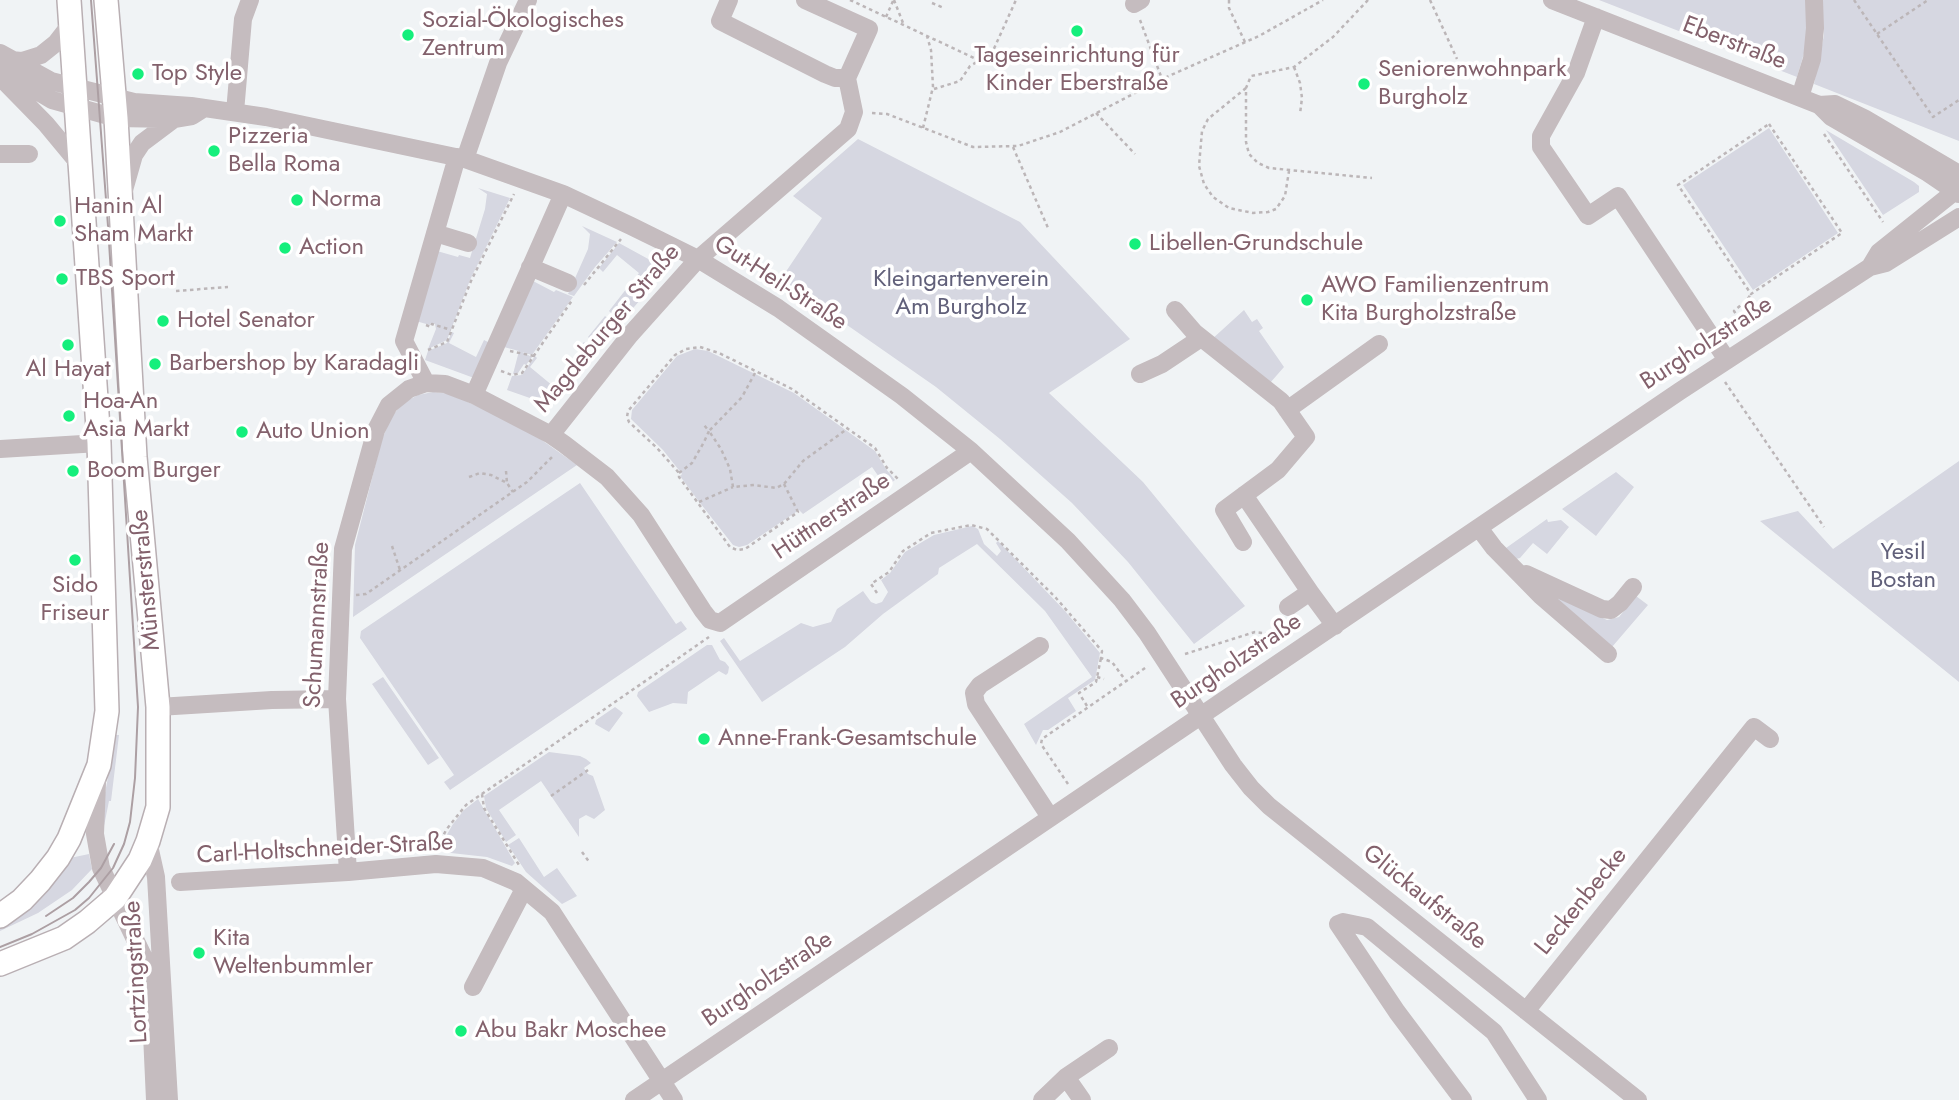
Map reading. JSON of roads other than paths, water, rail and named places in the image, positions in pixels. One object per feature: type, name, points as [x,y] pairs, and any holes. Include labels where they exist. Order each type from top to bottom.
[{"type":"main road","name":"Münsterstraße","points":[[0,916],[22,900],[58,858],[85,804],[99,765],[107,710],[99,443],[69,0]]},
{"type":"main road","name":"Münsterstraße","points":[[0,964],[64,938],[88,922],[114,898],[140,860],[158,807],[158,707],[135,457],[115,108],[106,0]]},
{"type":"street","points":[[239,113],[243,19],[250,0]]},
{"type":"street","points":[[528,0],[498,63],[461,158],[435,233],[404,341],[426,383],[445,384],[474,395],[557,440]]},
{"type":"street","points":[[729,0],[719,21],[825,74],[835,78],[847,78],[869,29],[805,0]]},
{"type":"street","name":"Eberstraße","points":[[1552,0],[1819,105],[1831,117],[1958,187]]},
{"type":"street","points":[[1800,97],[1812,59],[1814,0]]},
{"type":"street","points":[[1596,17],[1576,72],[1541,136],[1541,147],[1588,216],[1618,196],[1721,364]]},
{"type":"street","points":[[3,61],[22,61],[41,55],[56,43],[70,25]]},
{"type":"street","points":[[3,61],[51,81],[76,98],[115,108]]},
{"type":"street","points":[[0,77],[46,124],[80,165]]},
{"type":"street","name":"Magdeburger Straße","points":[[557,440],[630,335],[698,259],[848,129],[854,112],[847,78]]},
{"type":"street","name":"Gut-Heil-Straße","points":[[115,108],[134,102],[191,106],[239,113],[461,158],[563,194],[698,259],[778,308],[902,396],[971,451],[1068,541],[1122,600],[1202,715]]},
{"type":"street","name":"Gut-Heil-Straße","points":[[115,108],[174,118],[192,116],[203,109]]},
{"type":"street","name":"Gut-Heil-Straße","points":[[120,202],[134,155],[142,143],[174,118]]},
{"type":"street","points":[[0,154],[29,154]]},
{"type":"street","name":"Burgholzstraße","points":[[1870,267],[1879,252],[1958,187]]},
{"type":"street","points":[[474,395],[563,194]]},
{"type":"street","name":"Burgholzstraße","points":[[643,1097],[662,1081],[1050,817],[1721,364],[1870,267],[1886,263],[1959,216]]},
{"type":"street","points":[[435,233],[468,243]]},
{"type":"street","points":[[530,267],[575,289]]},
{"type":"street","points":[[1175,310],[1201,338],[1281,401],[1306,437],[1278,470],[1224,510],[1243,542]]},
{"type":"street","points":[[1140,374],[1162,364],[1201,338]]},
{"type":"street","points":[[1287,410],[1379,344]]},
{"type":"street","name":"Schumannstraße","points":[[348,872],[337,699],[343,550],[376,430],[389,405],[409,389],[426,383]]},
{"type":"street","name":"Hüttnerstraße","points":[[557,440],[607,477],[641,515],[703,611],[710,620],[720,623],[971,451]]},
{"type":"street","points":[[0,449],[99,443]]},
{"type":"street","points":[[1244,495],[1335,626]]},
{"type":"street","points":[[1479,528],[1541,596],[1608,654]]},
{"type":"street","points":[[1514,568],[1602,609],[1611,610],[1633,587]]},
{"type":"street","points":[[1288,607],[1310,592]]},
{"type":"street","points":[[1040,646],[980,685],[974,694],[976,704],[1050,817]]},
{"type":"street","points":[[158,707],[337,699]]},
{"type":"street","name":"Glückaufstraße","points":[[1202,715],[1233,765],[1269,806],[1637,1100]]},
{"type":"street","name":"Leckenbecke","points":[[1526,1011],[1754,727],[1770,739]]},
{"type":"street","name":"Lortzingstraße","points":[[99,765],[96,843],[114,898],[144,958],[151,1012],[155,1100]]},
{"type":"street","name":"Lortzingstraße","points":[[148,841],[156,877],[169,1100]]},
{"type":"street","name":"Carl-Holtschneider-Straße","points":[[180,882],[436,864],[483,868],[516,882],[552,912],[674,1100]]},
{"type":"street","points":[[473,987],[524,889]]},
{"type":"street","points":[[1463,1100],[1397,1012],[1338,924],[1343,922],[1367,927],[1494,1032],[1538,1100]]},
{"type":"street","points":[[1042,1100],[1066,1077],[1109,1048]]},
{"type":"street","points":[[1066,1077],[1082,1100]]},
{"type":"tram line","points":[[0,947],[32,934],[75,910],[89,898],[113,868],[130,822],[135,778],[138,707],[91,0]]},
{"type":"tram line","points":[[46,916],[73,898],[89,882],[101,868],[114,844]]},
{"type":"place","name":"Tageseinrichtung für Kinder Eberstraße","points":[[1077,31]]},
{"type":"place","name":"Sozial-Ökologisches Zentrum","points":[[408,35]]},
{"type":"place","name":"Top Style","points":[[138,74]]},
{"type":"place","name":"Seniorenwohnpark Burgholz","points":[[1364,84]]},
{"type":"place","name":"Pizzeria Bella Roma","points":[[214,151]]},
{"type":"place","name":"Norma","points":[[297,200]]},
{"type":"place","name":"Hanin Al Sham Markt","points":[[60,221]]},
{"type":"place","name":"Libellen-Grundschule","points":[[1135,244]]},
{"type":"place","name":"Action","points":[[285,248]]},
{"type":"place","name":"TBS Sport","points":[[62,279]]},
{"type":"place","name":"AWO Familienzentrum Kita Burgholzstraße","points":[[1307,300]]},
{"type":"place","name":"Hotel Senator","points":[[163,321]]},
{"type":"place","name":"Al Hayat","points":[[68,345]]},
{"type":"place","name":"Barbershop by Karadagli","points":[[155,364]]},
{"type":"place","name":"Hoa-An Asia Markt","points":[[69,416]]},
{"type":"place","name":"Auto Union","points":[[242,432]]},
{"type":"place","name":"Boom Burger","points":[[73,471]]},
{"type":"place","name":"Sido Friseur","points":[[75,560]]},
{"type":"place","name":"Anne-Frank-Gesamtschule","points":[[704,739]]},
{"type":"place","name":"Kita Weltenbummler","points":[[199,953]]},
{"type":"place","name":"Abu Bakr Moschee","points":[[461,1031]]},
{"type":"park label","name":"Kleingartenverein Am Burgholz","points":[[961,294]]},
{"type":"park label","name":"Yesil Bostan","points":[[1903,567]]}]
